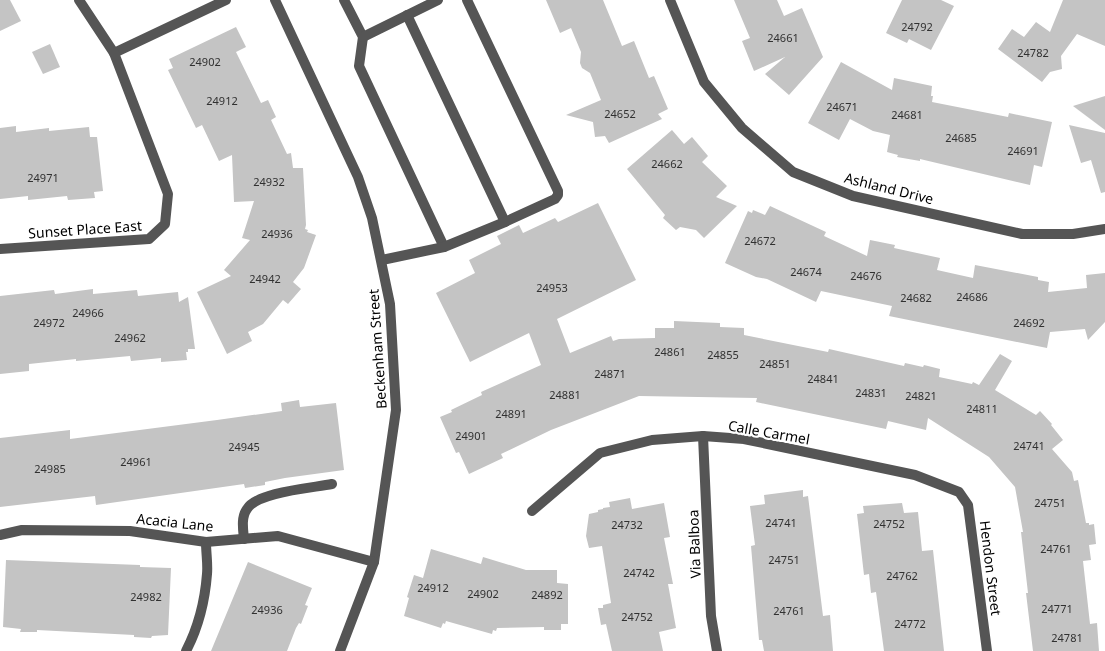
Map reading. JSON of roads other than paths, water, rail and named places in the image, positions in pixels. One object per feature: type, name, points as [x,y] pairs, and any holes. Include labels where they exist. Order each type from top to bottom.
[{"type":"street","name":"Sunset Place East","points":[[0,249],[149,239],[165,224],[168,194],[114,53],[79,0]]},
{"type":"street","points":[[114,53],[226,0]]},
{"type":"street","name":"Beckenham Street","points":[[275,0],[358,177],[372,218],[390,304],[396,410],[374,562],[340,651]]},
{"type":"street","points":[[344,0],[363,36],[359,66],[444,247]]},
{"type":"street","points":[[363,36],[438,0]]},
{"type":"street","points":[[382,260],[444,247],[505,222],[555,199],[558,195],[558,191],[467,0]]},
{"type":"street","name":"Ashland Drive","points":[[670,0],[704,82],[742,128],[793,172],[853,196],[1022,234],[1072,234],[1105,229]]},
{"type":"street","points":[[407,15],[505,222]]},
{"type":"street","name":"Calle Carmel","points":[[532,511],[600,453],[652,440],[703,436],[744,439],[906,473],[959,492]]},
{"type":"street","name":"Via Balboa","points":[[703,436],[711,616],[717,651]]},
{"type":"street","points":[[244,539],[243,518],[246,509],[252,502],[266,496],[332,484]]},
{"type":"street","name":"Hendon Street","points":[[959,492],[964,497],[969,508],[987,651]]},
{"type":"street","name":"Acacia Lane","points":[[0,535],[22,530],[130,531],[206,542],[278,536],[374,562]]},
{"type":"street","points":[[186,651],[204,598],[207,574],[206,542]]}]
